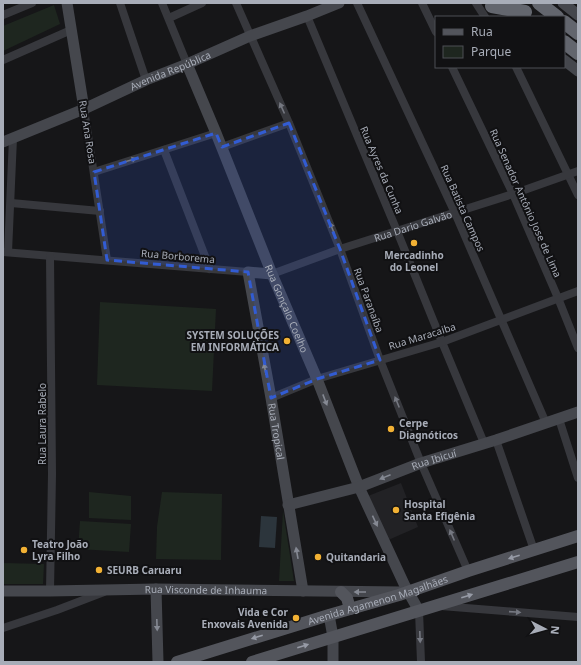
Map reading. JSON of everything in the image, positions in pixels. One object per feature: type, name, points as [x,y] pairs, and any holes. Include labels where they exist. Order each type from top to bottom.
[{"type":"highway","points":[[513,3],[528,15]]},
{"type":"highway","points":[[539,3],[556,16]]},
{"type":"highway","points":[[488,9],[528,15]]},
{"type":"highway","points":[[565,23],[578,33]]},
{"type":"highway","points":[[565,43],[578,53]]},
{"type":"main road","name":"Avenida Agamenon Magalhães","points":[[177,662],[408,592],[578,536]]},
{"type":"main road","points":[[252,662],[578,562]]},
{"type":"main road","points":[[341,592],[347,598],[350,609]]},
{"type":"street","points":[[3,15],[32,3]]},
{"type":"street","name":"Rua Ana Rosa","points":[[67,3],[107,260]]},
{"type":"street","points":[[120,3],[146,80]]},
{"type":"street","name":"Rua Gonçalo Coelho","points":[[162,3],[222,147],[272,274],[317,379],[359,487],[408,592],[419,611]]},
{"type":"street","points":[[168,18],[202,3]]},
{"type":"street","name":"Rua Paranaíba","points":[[236,3],[289,123],[340,249],[380,360],[421,462],[468,571]]},
{"type":"street","name":"Avenida República","points":[[8,140],[84,109],[146,80],[187,64],[250,36],[339,3]]},
{"type":"street","name":"Rua Batista Campos","points":[[357,3],[455,213],[546,423]]},
{"type":"street","points":[[422,3],[435,30]]},
{"type":"street","points":[[476,3],[505,16]]},
{"type":"street","points":[[562,3],[578,15]]},
{"type":"street","name":"Rua Ayres da Cunha","points":[[307,16],[484,443]]},
{"type":"street","points":[[3,60],[71,30]]},
{"type":"street","points":[[565,61],[578,71]]},
{"type":"street","name":"Rua Senador Antônio Jose de Lima","points":[[452,68],[513,194],[578,348]]},
{"type":"street","points":[[519,68],[578,195]]},
{"type":"street","points":[[222,147],[289,123]]},
{"type":"street","points":[[94,172],[216,133]]},
{"type":"street","points":[[6,252],[11,202],[8,140]]},
{"type":"street","points":[[164,150],[210,269]]},
{"type":"street","name":"Rua Dario Galvão","points":[[248,272],[272,274],[340,249],[513,194],[578,171]]},
{"type":"street","points":[[11,202],[100,211]]},
{"type":"street","name":"Rua Borborema","points":[[6,252],[248,272]]},
{"type":"street","name":"Rua Laura Rabelo","points":[[50,256],[52,474],[50,591]]},
{"type":"street","name":"Rua Tropical","points":[[248,272],[271,398],[303,591]]},
{"type":"street","name":"Rua Maracaiba","points":[[271,398],[317,379],[442,342],[578,291]]},
{"type":"street","name":"Rua Ibicuí","points":[[288,505],[359,487],[421,462],[496,440],[578,412]]},
{"type":"street","points":[[559,419],[578,478]]},
{"type":"street","points":[[496,440],[534,550]]},
{"type":"street","points":[[156,589],[158,662]]},
{"type":"street","name":"Rua Visconde de Inhauma","points":[[3,591],[156,589],[408,592]]},
{"type":"street","points":[[3,628],[57,610],[108,590]]},
{"type":"street","points":[[434,606],[578,617]]},
{"type":"street","points":[[419,611],[421,662]]},
{"type":"street","points":[[329,615],[333,637],[333,662]]},
{"type":"highlighted area","points":[[289,123],[340,249],[380,360],[317,379],[271,398],[248,272],[107,260],[94,172],[216,133],[222,147]]},
{"type":"shaded area","name":"Hospital Santa Efigênia","points":[[401,483],[418,527],[386,541],[368,496]]},
{"type":"shaded area","points":[[261,516],[277,517],[275,548],[259,547]]},
{"type":"green space","points":[[54,5],[60,24],[3,51],[3,26]]},
{"type":"green space","points":[[100,302],[216,309],[212,391],[97,385]]},
{"type":"green space","points":[[89,492],[131,496],[131,520],[89,518]]},
{"type":"green space","points":[[162,492],[222,494],[221,560],[156,559],[157,527]]},
{"type":"green space","points":[[283,511],[294,581],[279,581]]},
{"type":"green space","points":[[80,521],[131,524],[129,552],[78,549]]},
{"type":"green space","points":[[3,563],[44,564],[43,584],[3,584]]},
{"type":"place","name":"Mercadinho do Leonel","points":[[414,243]]},
{"type":"place","name":"SYSTEM SOLUÇÕES EM INFORMÁTICA","points":[[287,341]]},
{"type":"place","name":"Cerpe Diagnóticos","points":[[391,429]]},
{"type":"place","name":"Hospital Santa Efigênia","points":[[396,510]]},
{"type":"place","name":"Teatro João Lyra Filho","points":[[24,550]]},
{"type":"place","name":"Quitandaria","points":[[318,557]]},
{"type":"place","name":"SEURB Caruaru","points":[[99,570]]},
{"type":"place","name":"Vida e Cor Enxovais Avenida","points":[[296,618]]}]
